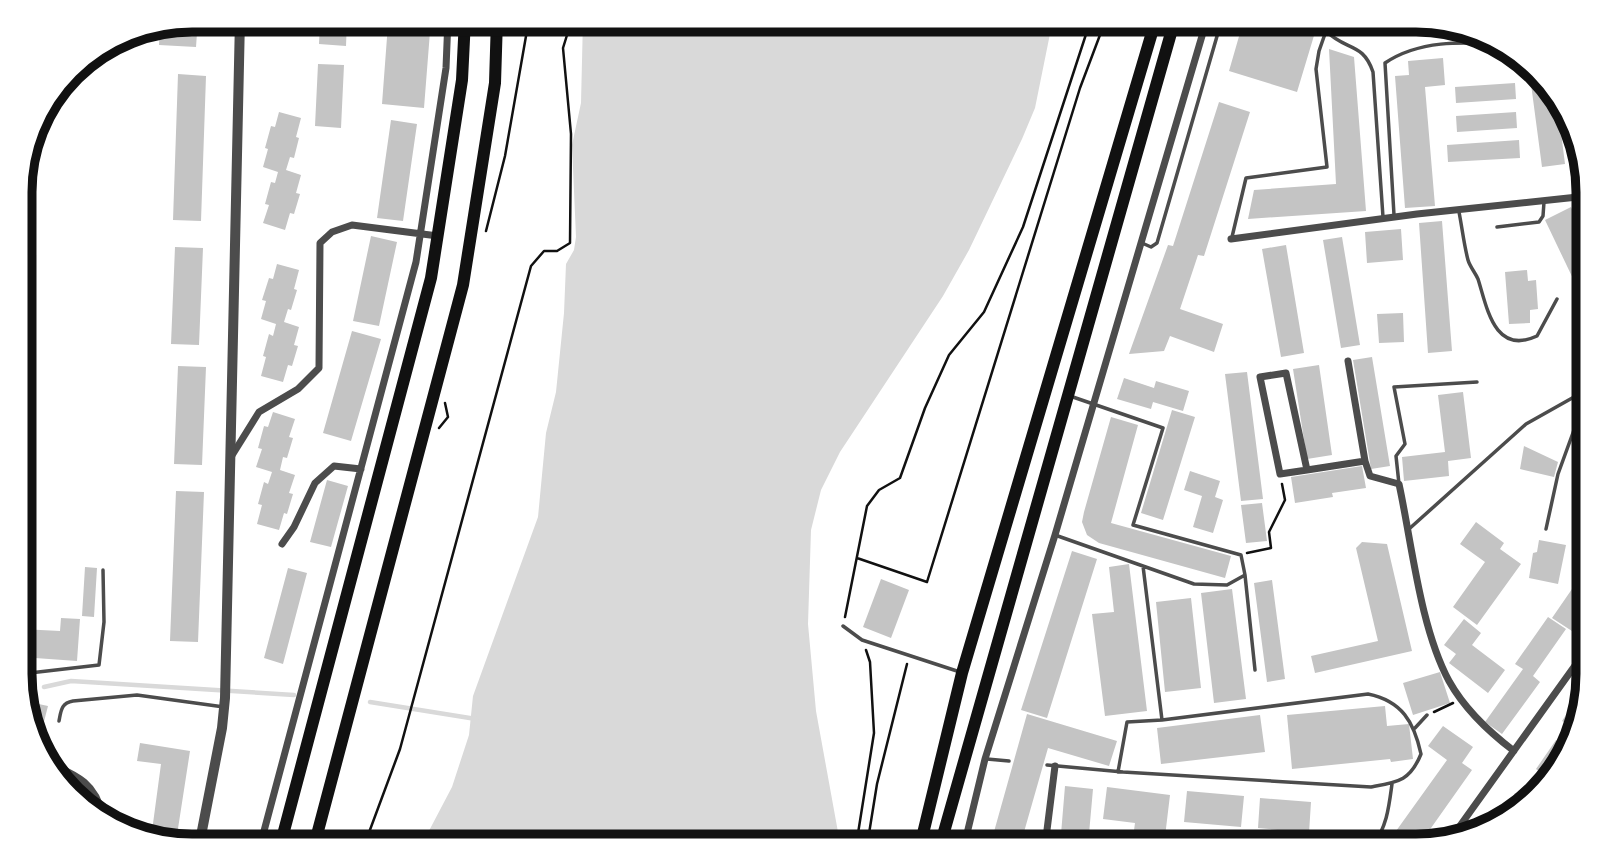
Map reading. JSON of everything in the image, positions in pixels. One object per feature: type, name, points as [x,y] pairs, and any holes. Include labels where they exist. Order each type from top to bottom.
[{"type":"main road","points":[[283,834],[432,278],[462,80],[464,32]]},
{"type":"main road","points":[[317,834],[463,285],[495,83],[497,32]]},
{"type":"main road","points":[[923,833],[962,673],[1152,32]]},
{"type":"main road","points":[[944,833],[1171,32]]},
{"type":"street","points":[[201,834],[225,703],[240,32]]},
{"type":"street","points":[[263,834],[416,262],[446,68],[447,32]]},
{"type":"street","points":[[967,833],[985,759],[1055,535],[1202,32]]},
{"type":"street","points":[[1231,239],[1459,209],[1576,197]]},
{"type":"street","points":[[230,458],[259,412],[299,389],[319,368],[320,243],[332,232],[352,226],[439,237]]},
{"type":"street","points":[[1349,362],[1365,461],[1370,476],[1399,484],[1429,631],[1449,682],[1487,730],[1514,751]]},
{"type":"street","points":[[1307,470],[1286,373],[1260,377],[1280,474],[1307,470],[1365,461]]},
{"type":"street","points":[[282,544],[294,527],[315,483],[334,466],[361,469]]},
{"type":"street","points":[[1459,827],[1576,664]]},
{"type":"street","points":[[1046,833],[1051,765]]},
{"type":"street","points":[[65,772],[90,788],[98,803]]},
{"type":"lane","points":[[1140,243],[1150,247],[1157,243],[1219,32]]},
{"type":"lane","points":[[1231,239],[1246,178],[1327,167],[1316,69],[1326,32]]},
{"type":"lane","points":[[1327,32],[1337,42],[1356,48],[1368,57],[1373,72],[1384,219]]},
{"type":"lane","points":[[1394,217],[1385,63],[1400,53],[1430,45],[1476,43]]},
{"type":"lane","points":[[1497,227],[1539,222],[1543,216],[1544,200]]},
{"type":"lane","points":[[1459,209],[1468,262],[1477,276],[1495,328],[1506,337],[1519,341],[1537,336],[1557,299]]},
{"type":"lane","points":[[1399,484],[1396,456],[1405,444],[1394,387],[1477,382]]},
{"type":"lane","points":[[1546,529],[1558,474],[1574,430],[1576,391]]},
{"type":"lane","points":[[1068,395],[1163,428],[1133,524],[1241,555],[1255,670]]},
{"type":"lane","points":[[1409,530],[1526,424],[1574,397]]},
{"type":"lane","points":[[1055,535],[1194,584],[1227,585],[1245,575]]},
{"type":"lane","points":[[1143,566],[1162,720]]},
{"type":"lane","points":[[32,673],[99,666],[104,622],[103,570]]},
{"type":"lane","points":[[843,626],[862,640],[962,673]]},
{"type":"lane","points":[[1051,765],[1118,772],[1371,787],[1407,777],[1421,754],[1415,728],[1405,715],[1384,697],[1368,694],[1127,722],[1118,772]]},
{"type":"lane","points":[[59,721],[66,702],[137,695],[225,703]]},
{"type":"lane","points":[[1415,728],[1427,715]]},
{"type":"lane","points":[[985,759],[1009,761]]},
{"type":"lane","points":[[1381,833],[1389,810],[1392,783]]},
{"type":"path","points":[[484,239],[505,156],[527,32]]},
{"type":"path","points":[[368,834],[401,749],[531,267],[544,251],[557,251],[570,243],[571,134],[564,48],[568,32]]},
{"type":"path","points":[[843,626],[867,506],[879,490],[900,478],[925,408],[948,355],[984,312],[1023,227],[1087,32]]},
{"type":"path","points":[[857,558],[927,582],[1080,88],[1102,32]]},
{"type":"path","points":[[1241,555],[1271,548],[1269,533],[1284,500],[1280,474]]},
{"type":"path","points":[[858,833],[874,733],[870,662],[862,640]]},
{"type":"path","points":[[869,833],[877,784],[909,655]]},
{"type":"path","points":[[1427,715],[1462,699]]},
{"type":"shaded area","points":[[583,32],[1050,32],[1035,108],[969,250],[943,296],[840,452],[821,490],[811,530],[808,624],[816,711],[838,833],[427,834],[452,787],[469,735],[473,696],[538,517],[546,433],[556,392],[566,264],[574,250],[576,237],[572,145],[581,103]]},
{"type":"building","points":[[197,32],[196,47],[159,45],[160,35]]},
{"type":"building","points":[[319,32],[347,32],[346,46],[319,44]]},
{"type":"building","points":[[387,32],[430,32],[424,108],[382,104]]},
{"type":"building","points":[[1240,32],[1315,32],[1297,92],[1229,71]]},
{"type":"building","points":[[1329,49],[1354,57],[1366,211],[1248,219],[1254,190],[1336,184]]},
{"type":"building","points":[[1443,58],[1445,85],[1425,87],[1435,206],[1405,208],[1395,76],[1409,75],[1408,61]]},
{"type":"building","points":[[318,64],[344,65],[341,128],[315,126]]},
{"type":"building","points":[[178,74],[206,76],[201,221],[173,220]]},
{"type":"building","points":[[1530,79],[1559,120],[1565,164],[1542,167]]},
{"type":"building","points":[[1515,83],[1516,99],[1456,103],[1455,87]]},
{"type":"building","points":[[1219,102],[1250,112],[1204,256],[1198,255],[1180,309],[1223,324],[1214,352],[1170,336],[1164,351],[1129,354],[1168,245],[1173,246]]},
{"type":"building","points":[[279,112],[301,118],[294,158],[290,157],[286,170],[301,175],[296,193],[300,194],[294,214],[290,213],[285,230],[263,223],[269,205],[265,204],[271,182],[275,183],[278,172],[263,167],[268,149],[265,148],[271,126],[275,127]]},
{"type":"building","points":[[1516,112],[1517,128],[1457,132],[1456,116]]},
{"type":"building","points":[[391,120],[417,124],[403,221],[377,218]]},
{"type":"building","points":[[1519,140],[1520,158],[1448,162],[1447,145]]},
{"type":"building","points":[[1571,207],[1576,217],[1576,285],[1545,220]]},
{"type":"building","points":[[1442,221],[1452,351],[1428,353],[1419,223]]},
{"type":"building","points":[[1401,229],[1403,260],[1367,263],[1365,232]]},
{"type":"building","points":[[371,236],[397,242],[379,326],[353,321]]},
{"type":"building","points":[[1342,237],[1360,345],[1341,348],[1323,240]]},
{"type":"building","points":[[1286,245],[1304,353],[1281,357],[1262,249]]},
{"type":"building","points":[[175,247],[203,248],[199,345],[171,344]]},
{"type":"building","points":[[277,264],[299,270],[294,289],[297,290],[284,322],[299,327],[294,345],[298,346],[292,366],[288,365],[283,382],[261,376],[269,334],[273,336],[276,324],[261,319],[266,301],[262,300]]},
{"type":"building","points":[[1527,270],[1528,281],[1536,280],[1538,309],[1530,310],[1530,323],[1509,324],[1505,272]]},
{"type":"building","points":[[1403,313],[1404,342],[1379,343],[1377,314]]},
{"type":"building","points":[[352,331],[381,339],[351,441],[323,433]]},
{"type":"building","points":[[1372,357],[1390,466],[1371,469],[1353,360]]},
{"type":"building","points":[[1319,365],[1332,455],[1307,459],[1293,369]]},
{"type":"building","points":[[178,366],[206,367],[202,465],[174,464]]},
{"type":"building","points":[[1247,372],[1263,499],[1241,501],[1225,374]]},
{"type":"building","points":[[1124,378],[1154,388],[1156,381],[1189,391],[1183,411],[1153,402],[1151,409],[1117,399]]},
{"type":"building","points":[[1463,392],[1471,458],[1448,461],[1449,476],[1404,481],[1402,457],[1445,452],[1438,395]]},
{"type":"building","points":[[1172,410],[1195,417],[1163,520],[1141,513]]},
{"type":"building","points":[[273,412],[295,419],[289,437],[293,438],[287,458],[283,457],[280,470],[295,475],[289,493],[293,494],[279,530],[257,524],[262,505],[258,504],[264,482],[268,484],[272,472],[256,467],[262,449],[258,448],[264,426],[268,427]]},
{"type":"building","points":[[1111,417],[1138,425],[1111,523],[1231,556],[1225,578],[1099,543],[1087,535],[1082,522],[1084,512]]},
{"type":"building","points":[[1524,446],[1558,462],[1554,477],[1520,469]]},
{"type":"building","points":[[1362,466],[1366,488],[1332,493],[1333,497],[1295,503],[1291,477]]},
{"type":"building","points":[[1190,471],[1220,481],[1215,497],[1223,500],[1213,533],[1193,527],[1202,496],[1184,490]]},
{"type":"building","points":[[327,480],[348,486],[331,547],[310,542]]},
{"type":"building","points":[[1576,486],[1576,516],[1572,515]]},
{"type":"building","points":[[176,491],[204,492],[198,642],[170,641]]},
{"type":"building","points":[[1262,503],[1267,541],[1246,543],[1241,505]]},
{"type":"building","points":[[1476,522],[1504,543],[1500,549],[1521,564],[1477,625],[1453,607],[1485,562],[1460,544]]},
{"type":"building","points":[[1539,540],[1566,545],[1558,584],[1529,578],[1533,553],[1537,552]]},
{"type":"building","points":[[1362,542],[1387,544],[1412,651],[1315,673],[1311,656],[1378,641],[1356,548]]},
{"type":"building","points":[[1072,551],[1097,559],[1047,718],[1021,710]]},
{"type":"building","points":[[1129,564],[1147,711],[1105,716],[1092,614],[1114,612],[1109,567]]},
{"type":"building","points":[[85,567],[97,568],[94,617],[82,616]]},
{"type":"building","points":[[288,568],[307,573],[283,664],[264,658]]},
{"type":"building","points":[[881,579],[909,590],[891,638],[863,627]]},
{"type":"building","points":[[1272,580],[1285,679],[1267,682],[1254,583]]},
{"type":"building","points":[[1232,589],[1246,699],[1214,703],[1201,593]]},
{"type":"building","points":[[1572,589],[1576,591],[1575,633],[1552,618]]},
{"type":"building","points":[[1191,598],[1201,688],[1165,692],[1156,602]]},
{"type":"building","points":[[1548,617],[1566,629],[1533,676],[1540,682],[1502,734],[1485,722],[1523,669],[1515,664]]},
{"type":"building","points":[[61,618],[80,619],[77,661],[32,658],[32,630],[60,631]]},
{"type":"building","points":[[1464,619],[1481,633],[1472,645],[1505,670],[1488,693],[1449,663],[1456,654],[1444,645]]},
{"type":"building","points":[[1440,672],[1450,703],[1413,715],[1403,683]]},
{"type":"building","points":[[35,703],[48,706],[42,729]]},
{"type":"building","points":[[1573,704],[1568,725],[1562,721]]},
{"type":"building","points":[[1385,706],[1387,726],[1409,724],[1413,759],[1292,769],[1287,715]]},
{"type":"building","points":[[1027,714],[1117,741],[1109,766],[1048,748],[1024,833],[994,833]]},
{"type":"building","points":[[1260,715],[1265,752],[1161,764],[1157,728]]},
{"type":"building","points":[[1443,726],[1473,747],[1462,763],[1472,770],[1428,833],[1395,833],[1447,760],[1428,746]]},
{"type":"building","points":[[1556,740],[1560,743],[1541,773],[1536,769]]},
{"type":"building","points":[[140,743],[190,751],[177,833],[152,828],[161,764],[137,761]]},
{"type":"building","points":[[1065,786],[1093,789],[1089,833],[1061,833]]},
{"type":"building","points":[[1107,787],[1170,795],[1165,833],[1134,833],[1135,823],[1103,819]]},
{"type":"building","points":[[1187,791],[1244,796],[1241,827],[1184,822]]},
{"type":"building","points":[[1515,793],[1519,796],[1508,804]]},
{"type":"building","points":[[1260,798],[1311,802],[1309,833],[1258,828]]},
{"type":"waterway","points":[[44,687],[71,681],[294,695]]},
{"type":"waterway","points":[[370,702],[476,719]]}]
